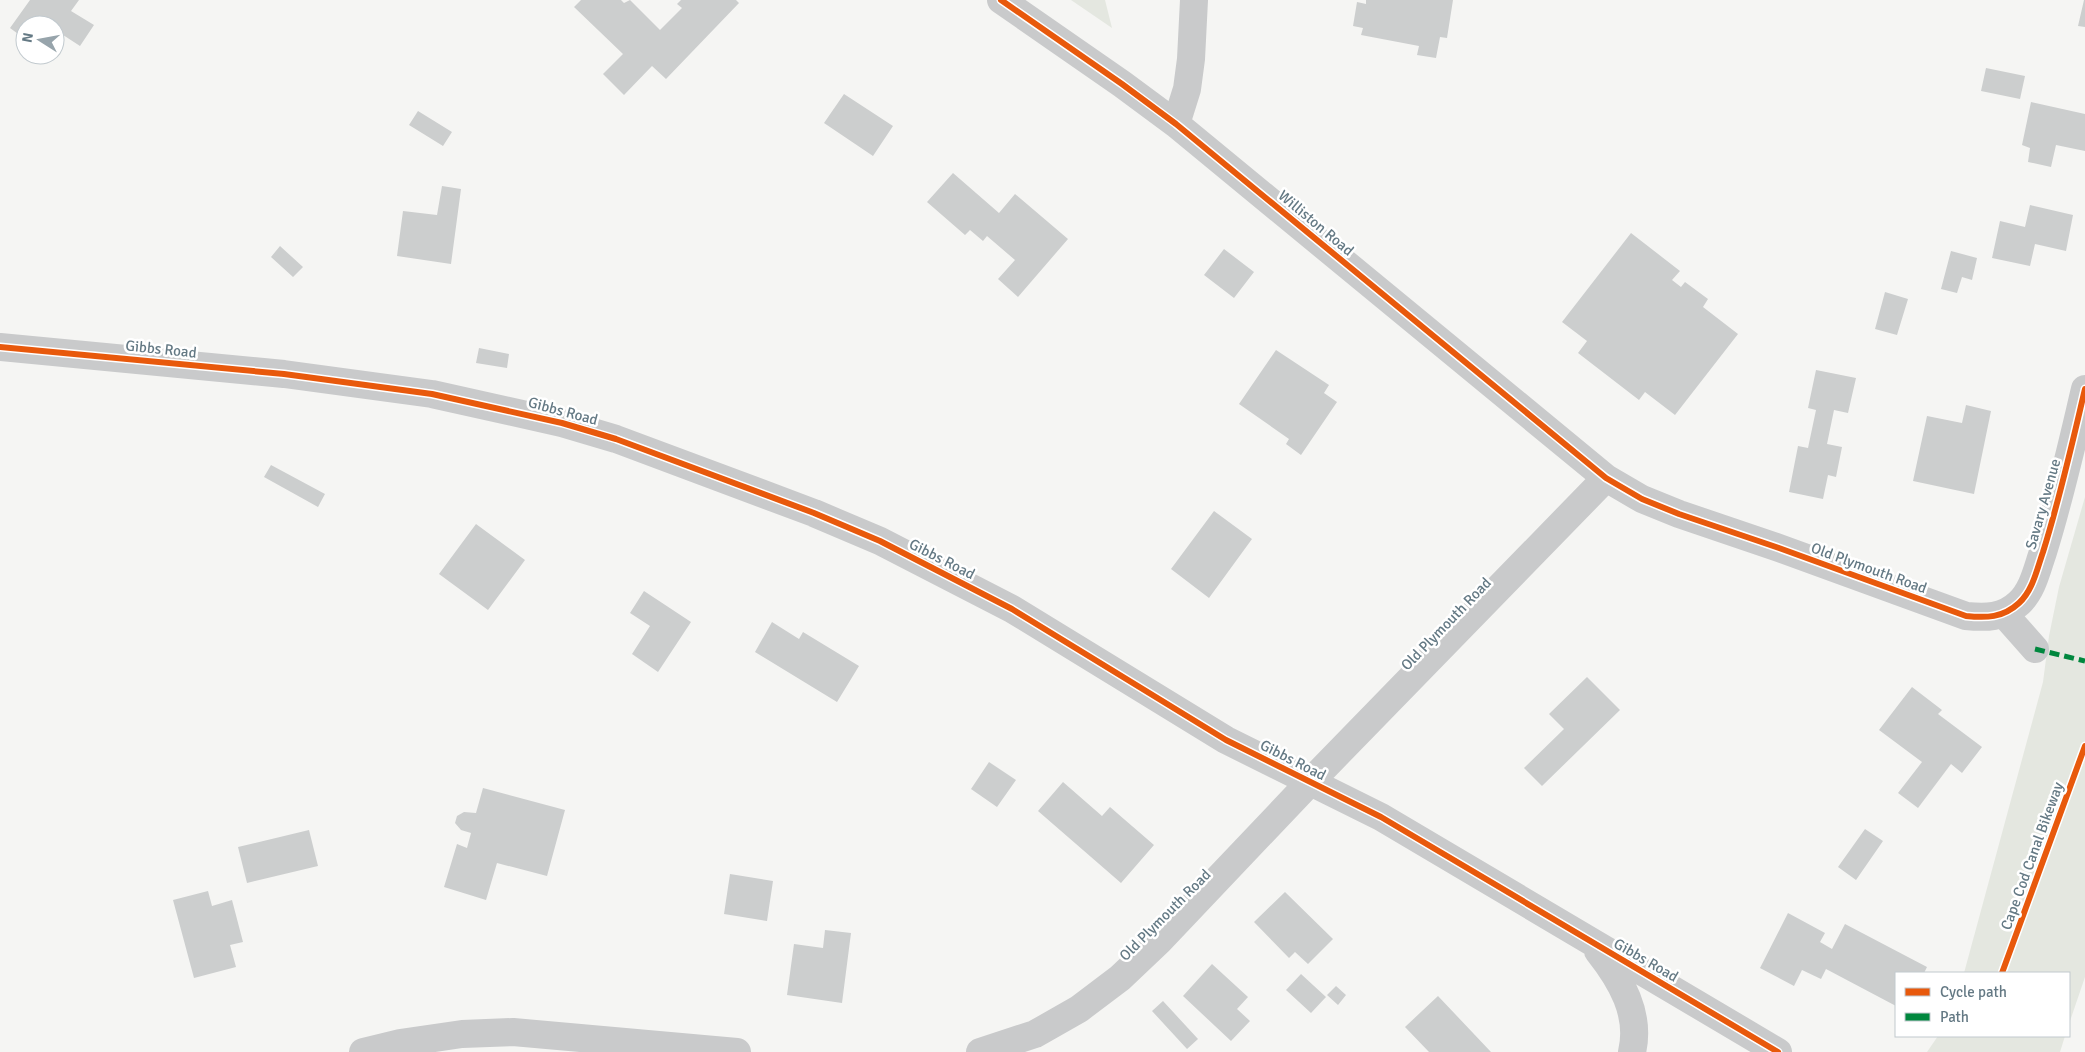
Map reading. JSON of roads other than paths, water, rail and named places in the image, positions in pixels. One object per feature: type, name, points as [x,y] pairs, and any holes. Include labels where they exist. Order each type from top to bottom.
[{"type":"street","name":"Williston Road","points":[[1001,0],[1176,124],[1606,478]]},
{"type":"street","points":[[1176,124],[1187,89],[1191,59],[1194,0]]},
{"type":"street","name":"Gibbs Road","points":[[0,347],[200,365],[386,386],[497,407],[616,439],[814,513],[880,541],[1012,610],[1226,740],[1309,783],[1381,817],[1778,1052]]},
{"type":"street","name":"Savary Avenue","points":[[2004,614],[2020,602],[2033,582],[2057,509],[2085,389]]},
{"type":"street","name":"Old Plymouth Road","points":[[980,1052],[1035,1034],[1079,1009],[1120,978],[1160,941],[1309,783],[1606,478],[1642,499],[1679,514],[1966,616],[1986,618],[2004,614]]},
{"type":"street","points":[[2004,614],[2035,650]]},
{"type":"street","points":[[1591,942],[1615,972],[1631,1004],[1635,1039],[1632,1052]]},
{"type":"street","points":[[363,1052],[400,1043],[462,1034],[513,1032],[580,1045],[737,1052]]}]
